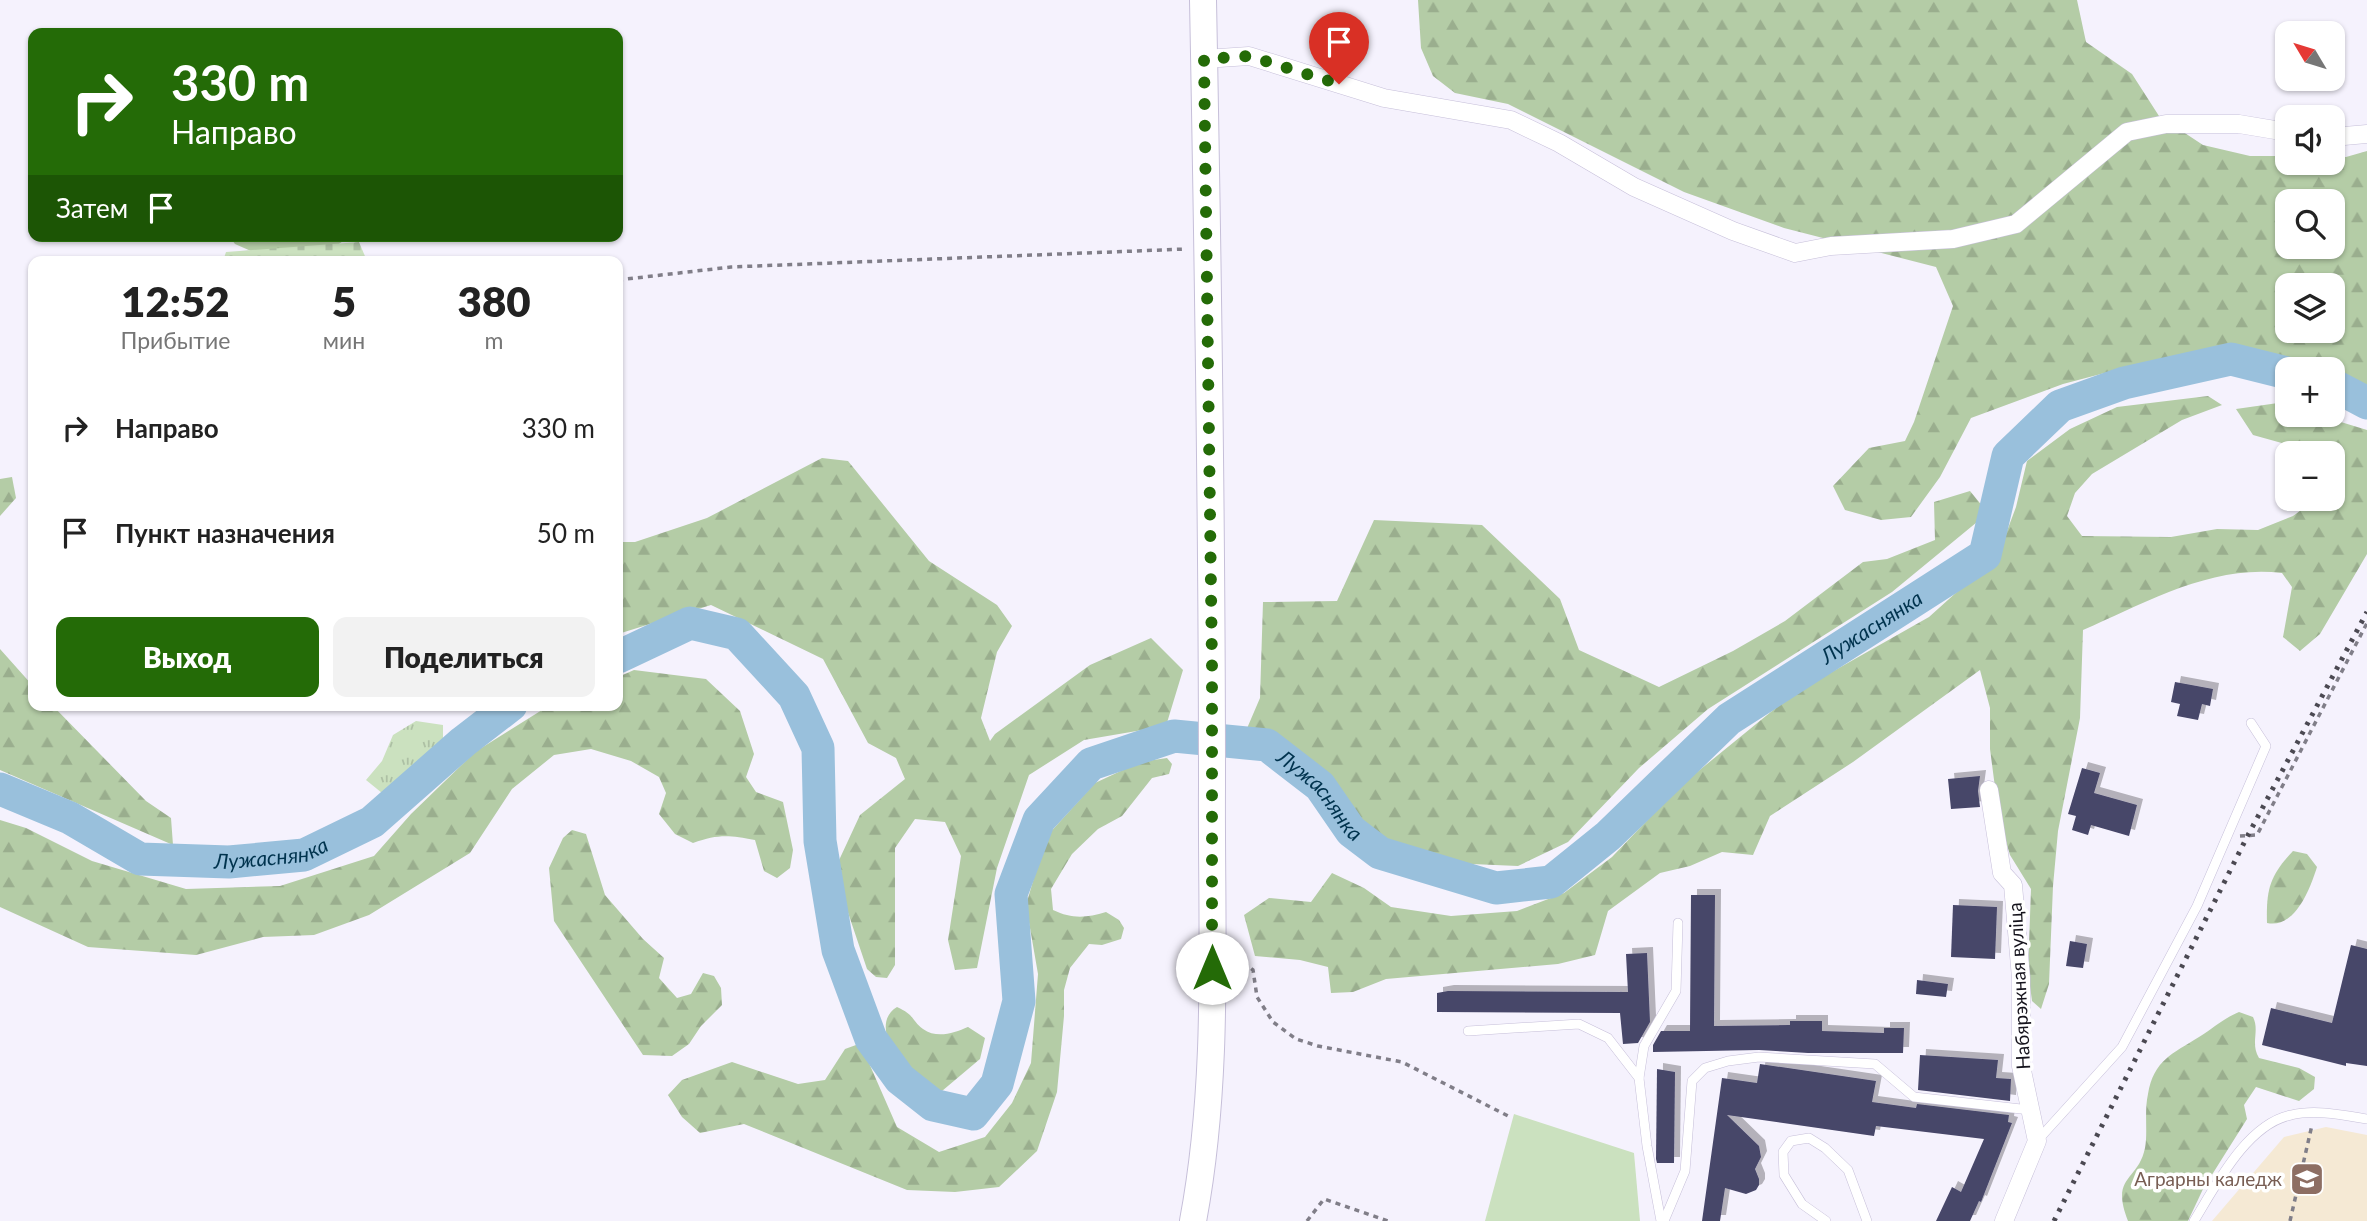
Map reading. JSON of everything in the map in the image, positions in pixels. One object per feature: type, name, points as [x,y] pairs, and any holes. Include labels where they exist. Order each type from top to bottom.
[{"type":"main road","points":[[1193,1221],[1206,1116],[1213,1016],[1212,665],[1203,0]]},
{"type":"street","points":[[1204,59],[1249,56],[1384,98],[1511,120],[1559,143],[1634,187],[1733,231],[1795,253],[1831,246],[1953,239],[2016,224],[2127,132],[2166,124],[2239,124],[2275,130]]},
{"type":"street","points":[[2345,136],[2367,134]]},
{"type":"street","name":"Набярэжная вуліца","points":[[1989,790],[2002,873],[2013,886],[2021,978],[2021,1066],[2037,1141]]},
{"type":"street","points":[[2004,1221],[2037,1141]]},
{"type":"lane","points":[[2037,1141],[2122,1047],[2197,906],[2266,746],[2252,723]]},
{"type":"lane","points":[[1662,1221],[1647,1146],[1639,1078],[1644,1046],[1676,991],[1678,923]]},
{"type":"lane","points":[[1468,1031],[1579,1024],[1608,1038],[1639,1078]]},
{"type":"lane","points":[[1662,1221],[1685,1171],[1692,1081],[1705,1068],[1728,1061],[1759,1057],[1875,1064],[1914,1097],[2031,1110]]},
{"type":"lane","points":[[2194,1221],[2227,1168],[2261,1128],[2290,1115],[2315,1113],[2367,1119]]},
{"type":"lane","points":[[1826,1221],[1802,1204],[1784,1175],[1783,1152],[1791,1141],[1809,1138],[1825,1148],[1848,1170],[1867,1221]]},
{"type":"path","points":[[623,279],[731,267],[1206,248]]},
{"type":"path","points":[[2228,833],[2247,837],[2257,835],[2367,623]]},
{"type":"path","points":[[1235,951],[1237,958],[1253,970],[1257,996],[1273,1022],[1296,1039],[1318,1046],[1402,1062],[1512,1118]]},
{"type":"path","points":[[2290,1221],[2315,1113]]},
{"type":"path","points":[[1307,1221],[1324,1199],[1388,1221]]},
{"type":"shaded area","name":"Аграрны каледж","points":[[2326,1127],[2367,1135],[2367,1221],[2212,1221],[2284,1137]]},
{"type":"green space","points":[[1418,0],[2077,0],[2086,42],[2132,74],[2159,116],[2203,145],[2250,156],[2275,156],[2275,175],[2345,175],[2345,157],[2367,151],[2367,396],[2345,382],[2345,357],[2275,357],[2275,364],[2154,360],[2063,384],[1971,418],[1940,477],[1911,517],[1881,520],[1845,510],[1833,486],[1869,448],[1905,441],[1914,422],[1953,306],[1936,267],[1784,228],[1684,192],[1508,104],[1455,93],[1433,76],[1421,48]]},
{"type":"green space","points":[[234,242],[342,242],[332,249],[258,254]]},
{"type":"green space","points":[[359,242],[365,256],[225,256],[226,252]]},
{"type":"green space","points":[[2208,396],[2222,405],[2182,420],[2092,474],[2075,493],[2067,516],[2082,536],[2171,537],[2217,529],[2258,530],[2300,511],[2345,511],[2345,441],[2275,441],[2253,435],[2236,409],[2275,403],[2275,427],[2345,427],[2345,423],[2367,430],[2367,554],[2320,634],[2300,651],[2283,637],[2292,587],[2282,573],[2230,574],[2205,580],[2155,598],[2083,630],[2080,718],[2058,831],[2049,984],[2041,1009],[2032,1001],[2028,971],[2031,889],[2010,855],[1999,818],[1990,749],[1990,708],[1980,670],[1853,762],[1770,816],[1753,855],[1722,852],[1690,866],[1660,873],[1608,911],[1595,955],[1558,964],[1386,979],[1353,992],[1331,993],[1328,967],[1300,960],[1255,956],[1244,915],[1269,898],[1311,902],[1332,873],[1364,888],[1391,907],[1451,916],[1517,911],[1564,893],[1612,857],[1680,786],[1793,694],[1929,617],[1998,555],[2016,507],[2027,461],[2070,429],[2117,407]]},
{"type":"green space","points":[[822,458],[848,461],[929,561],[997,605],[1012,626],[997,652],[981,718],[990,741],[995,734],[1090,665],[1151,638],[1183,670],[1166,726],[1084,740],[1029,775],[997,868],[977,968],[955,970],[948,940],[961,856],[945,822],[915,819],[895,848],[895,965],[887,978],[876,977],[867,969],[834,871],[860,815],[905,779],[896,758],[868,743],[823,659],[711,605],[623,632],[623,542],[635,542],[707,518]]},
{"type":"green space","points":[[12,477],[16,498],[0,516],[0,479]]},
{"type":"green space","points":[[1970,491],[1988,513],[1892,592],[1708,709],[1639,768],[1568,842],[1518,866],[1402,861],[1345,817],[1306,768],[1283,751],[1245,733],[1260,698],[1263,602],[1337,601],[1374,520],[1482,525],[1560,599],[1579,650],[1659,687],[1733,651],[1785,621],[1863,562],[1887,559],[1935,540],[1934,502]]},
{"type":"green space","points":[[0,649],[28,680],[28,711],[58,711],[146,801],[171,818],[173,845],[0,770]]},
{"type":"green space","points":[[634,670],[706,679],[740,711],[754,754],[746,777],[756,792],[783,802],[793,850],[790,868],[777,878],[764,871],[755,840],[724,836],[693,843],[675,834],[659,814],[666,793],[659,777],[631,761],[591,749],[554,755],[512,789],[470,853],[369,915],[314,935],[263,937],[196,955],[88,947],[0,907],[0,820],[26,828],[92,861],[186,889],[280,886],[374,856],[411,814],[475,752],[540,711],[623,711],[623,675]]},
{"type":"green space","points":[[416,721],[443,725],[443,743],[382,793],[366,780],[382,761],[393,735]]},
{"type":"green space","points":[[1167,758],[1172,764],[1169,774],[1152,778],[1122,816],[1098,829],[1072,854],[1051,889],[1053,910],[1079,917],[1106,912],[1119,920],[1124,928],[1121,939],[1102,945],[1089,944],[1070,968],[1064,990],[1057,1092],[1037,1151],[999,1187],[955,1192],[907,1190],[744,1124],[700,1133],[682,1117],[668,1095],[682,1080],[732,1062],[798,1084],[825,1080],[845,1049],[856,1045],[865,1054],[897,1127],[939,1152],[985,1137],[1012,1103],[1031,1063],[1038,974],[1026,905],[1046,837],[1095,783],[1140,762]]},
{"type":"green space","points":[[572,830],[586,834],[605,895],[643,939],[664,958],[659,978],[677,998],[691,994],[703,973],[714,976],[721,988],[722,1005],[701,1026],[689,1044],[672,1056],[643,1055],[554,921],[549,868],[563,838]]},
{"type":"green space","points":[[2293,851],[2307,854],[2317,867],[2314,876],[2300,906],[2293,914],[2286,920],[2267,923],[2267,901],[2271,883]]},
{"type":"green space","points":[[897,1007],[923,1029],[934,1034],[951,1033],[968,1027],[985,1038],[980,1059],[942,1091],[928,1087],[908,1071],[887,1037],[889,1015]]},
{"type":"green space","points":[[2239,1012],[2253,1017],[2256,1027],[2255,1047],[2259,1058],[2299,1068],[2315,1077],[2314,1089],[2299,1101],[2256,1087],[2244,1105],[2247,1119],[2203,1189],[2188,1221],[2128,1221],[2122,1195],[2127,1180],[2142,1159],[2145,1148],[2147,1101],[2155,1073],[2166,1059]]},
{"type":"green space","points":[[1514,1114],[1634,1153],[1640,1221],[1485,1221]]},
{"type":"building","points":[[2175,682],[2213,689],[2210,706],[2202,704],[2198,720],[2177,716],[2180,704],[2171,702]]},
{"type":"building","points":[[2082,768],[2100,773],[2094,793],[2137,805],[2129,836],[2091,825],[2088,835],[2072,830],[2076,816],[2068,814]]},
{"type":"building","points":[[1980,776],[1980,807],[1951,809],[1948,779]]},
{"type":"building","points":[[1691,895],[1715,895],[1714,1026],[1790,1025],[1790,1021],[1822,1021],[1822,1031],[1884,1033],[1884,1028],[1904,1028],[1903,1053],[1759,1050],[1653,1052],[1653,1045],[1661,1031],[1690,1031]]},
{"type":"building","points":[[1953,905],[1997,907],[1995,959],[1951,957]]},
{"type":"building","points":[[2070,941],[2087,944],[2083,968],[2066,966]]},
{"type":"building","points":[[2351,945],[2367,949],[2367,1066],[2346,1063],[2346,1066],[2262,1045],[2271,1008],[2332,1023]]},
{"type":"building","points":[[1647,953],[1650,1022],[1638,1043],[1623,1044],[1620,1013],[1437,1012],[1437,993],[1448,991],[1628,992],[1626,954]]},
{"type":"building","points":[[1917,980],[1948,984],[1946,997],[1916,994]]},
{"type":"building","points":[[1920,1055],[1998,1060],[1996,1078],[2011,1079],[2010,1101],[1918,1090]]},
{"type":"building","points":[[1760,1064],[1876,1081],[1872,1102],[1916,1108],[1917,1104],[2009,1115],[2008,1122],[2012,1123],[1981,1202],[1979,1201],[1970,1221],[1936,1221],[1952,1187],[1961,1192],[1984,1139],[1876,1126],[1874,1136],[1727,1115],[1759,1146],[1761,1157],[1755,1169],[1759,1185],[1756,1190],[1746,1194],[1725,1188],[1720,1221],[1702,1221],[1722,1078],[1757,1083]]},
{"type":"building","points":[[1657,1069],[1675,1072],[1674,1163],[1657,1163],[1656,1159]]},
{"type":"waterway","name":"Лужаснянка","points":[[623,655],[690,623],[737,634],[794,696],[818,748],[820,841],[838,950],[871,1039],[900,1079],[933,1105],[973,1114],[997,1084],[1019,1001],[1011,894],[1039,820],[1091,764],[1174,736],[1267,745],[1320,786],[1351,831],[1380,853],[1496,888],[1551,882],[1608,836],[1729,719],[1985,555],[2008,456],[2060,406],[2124,383],[2231,359],[2275,370]]},
{"type":"waterway","name":"Лужаснянка","points":[[2345,391],[2367,403]]},
{"type":"waterway","name":"Лужаснянка","points":[[0,789],[70,818],[140,859],[229,862],[304,855],[372,822],[463,742],[503,711]]},
{"type":"railway","points":[[2054,1221],[2247,837],[2367,612]]},
{"type":"place","name":"Аграрны каледж","points":[[2307,1179]]},
{"type":"route","points":[[1212,968],[1212,665],[1204,59],[1249,56],[1339,84]]}]
